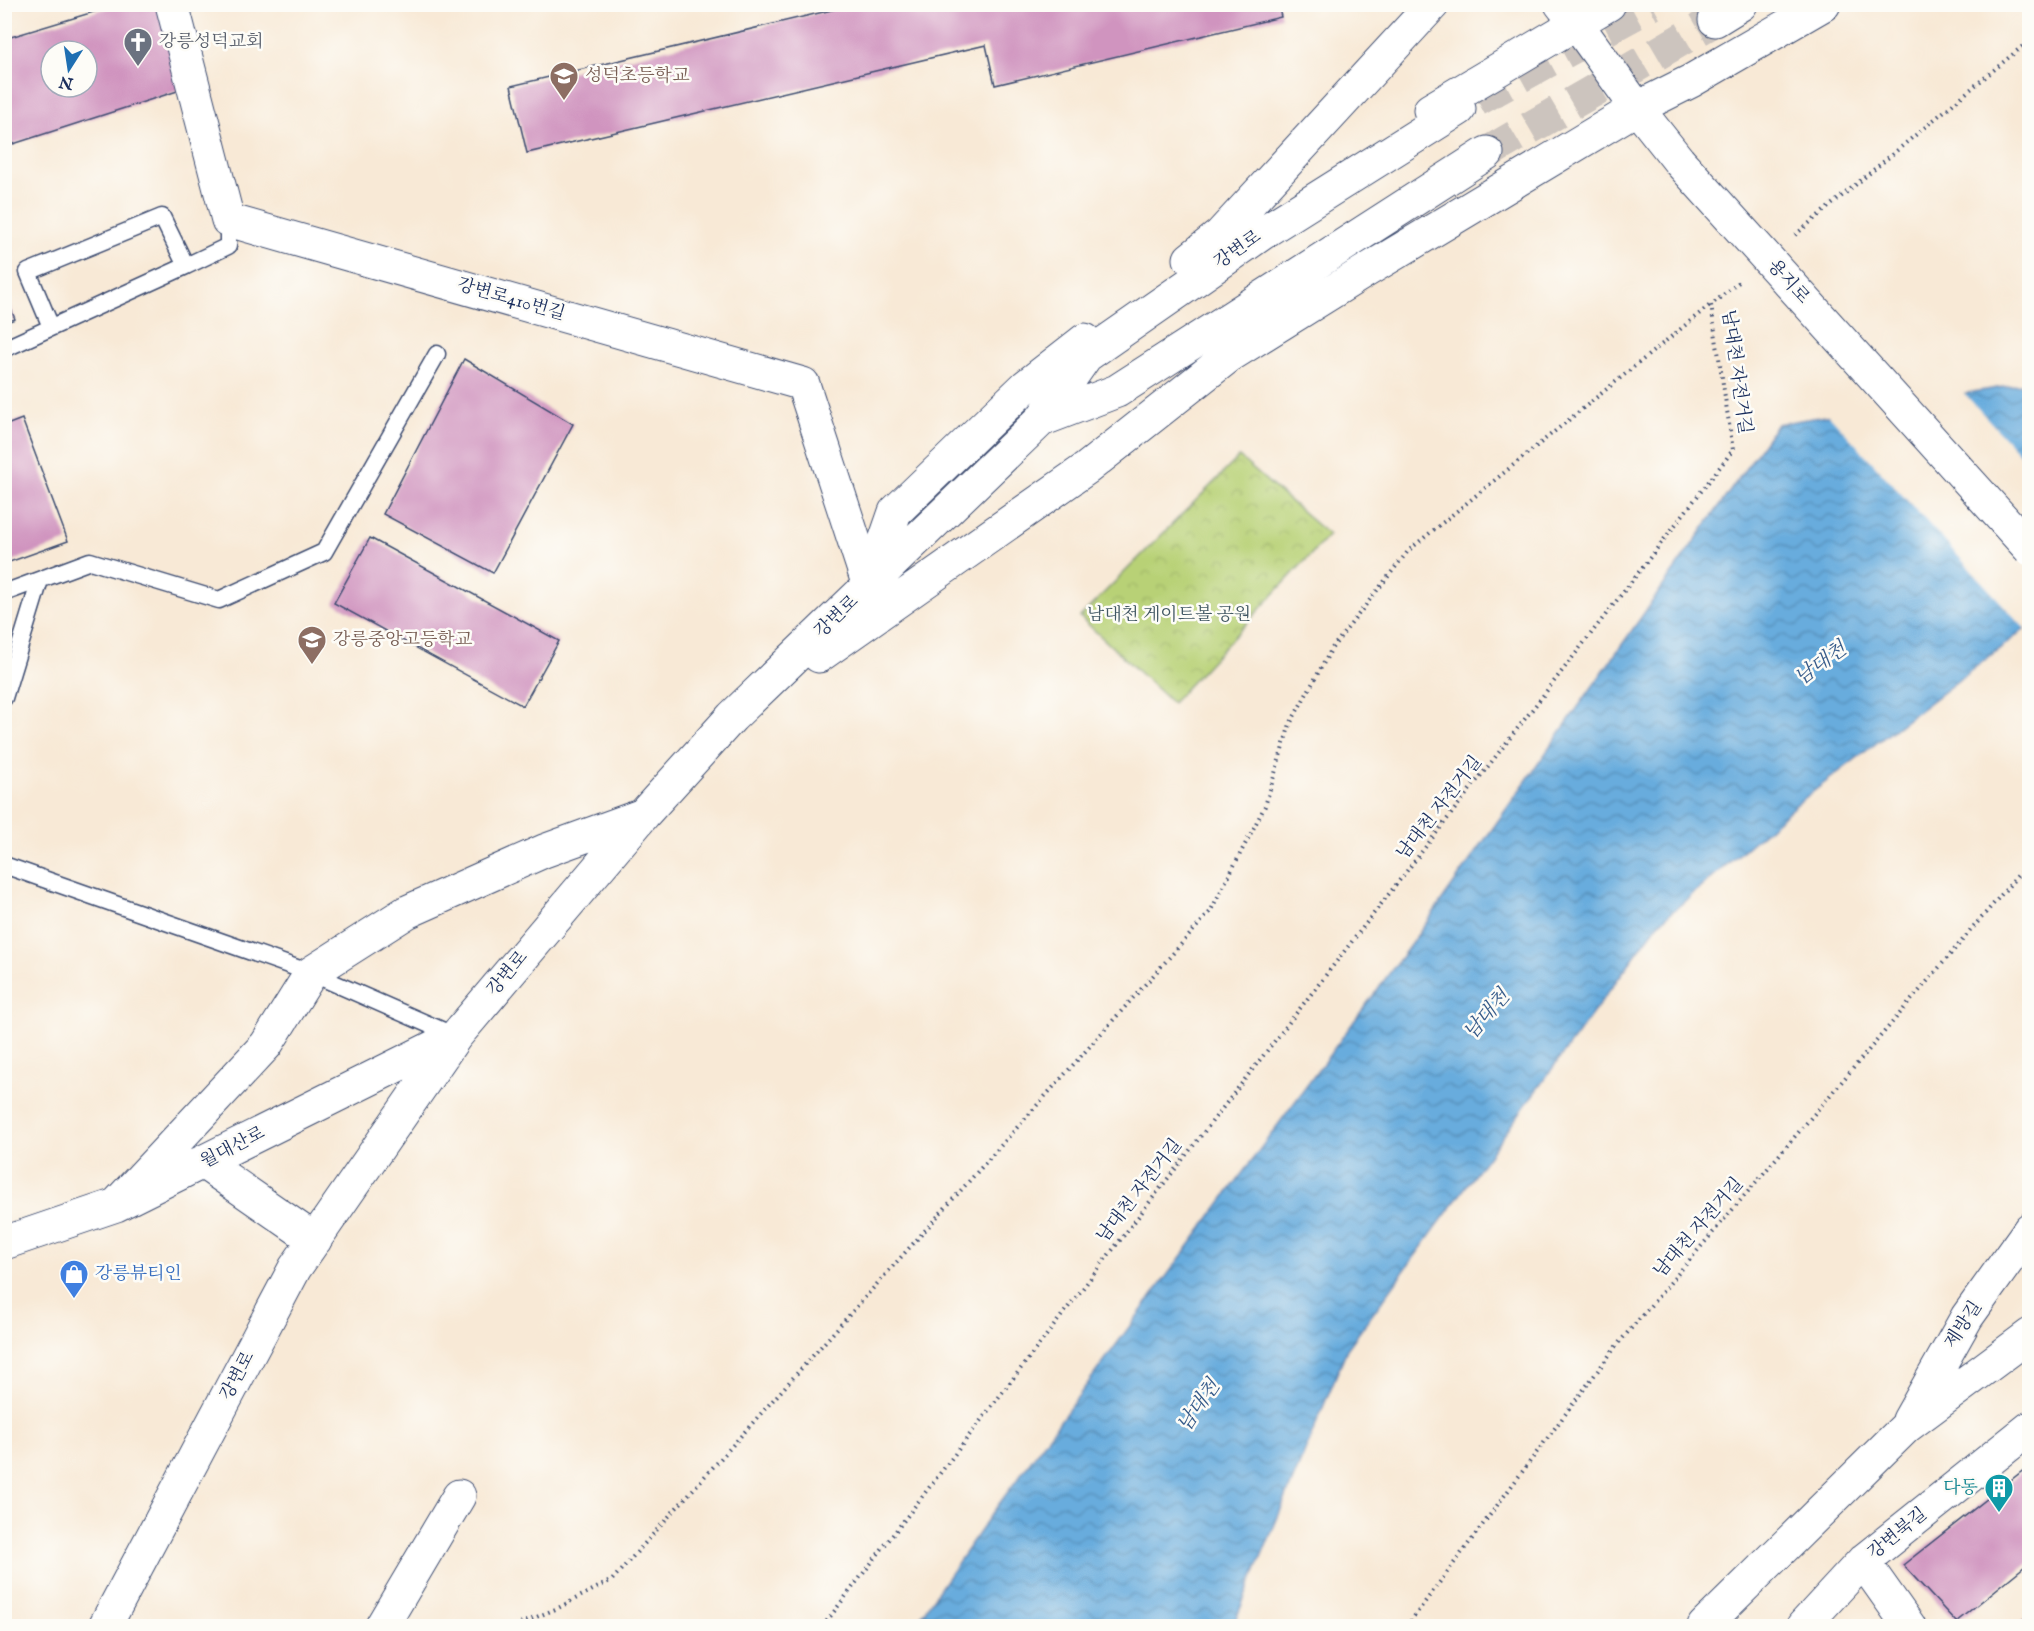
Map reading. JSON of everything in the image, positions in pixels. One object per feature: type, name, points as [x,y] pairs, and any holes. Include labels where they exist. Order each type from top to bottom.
[{"type":"street","points":[[172,4],[228,220]]},
{"type":"street","points":[[1220,236],[1433,4]]},
{"type":"street","points":[[869,586],[895,512],[1026,386],[1220,236],[1571,11],[1609,4]]},
{"type":"street","points":[[732,717],[1087,468],[1229,356],[1637,108],[1691,81],[1824,4]]},
{"type":"street","name":"용지로","points":[[1571,11],[1637,108],[1679,162],[2030,549]]},
{"type":"street","name":"강변로","points":[[105,1626],[295,1268],[455,1037],[644,814],[732,717],[1041,420],[1086,356],[1270,228],[1459,109]]},
{"type":"street","name":"강변로","points":[[1041,420],[1117,391],[1486,153]]},
{"type":"street","name":"강변로410번길","points":[[228,220],[803,384],[869,586]]},
{"type":"street","points":[[117,1205],[266,1045],[311,972],[407,912],[544,851],[644,814]]},
{"type":"street","name":"월대산로","points":[[4,1244],[117,1205],[455,1037]]},
{"type":"street","points":[[204,1163],[315,1240]]},
{"type":"street","name":"제방길","points":[[1906,1426],[1967,1317],[2030,1229]]},
{"type":"street","points":[[1704,1626],[1906,1426],[2030,1335]]},
{"type":"street","name":"강변북길","points":[[1803,1626],[1863,1561],[2030,1428]]},
{"type":"street","points":[[382,1626],[459,1496]]},
{"type":"street","points":[[1863,1561],[1909,1626]]},
{"type":"lane","points":[[51,327],[28,272],[162,218],[186,266]]},
{"type":"lane","points":[[4,349],[228,246],[228,220]]},
{"type":"lane","points":[[4,593],[90,561],[219,600],[324,552],[437,354]]},
{"type":"lane","points":[[4,698],[40,580]]},
{"type":"lane","points":[[4,865],[311,972],[455,1037]]},
{"type":"path","points":[[1793,237],[2030,40]]},
{"type":"path","name":"남대천 자전거길","points":[[823,1626],[1066,1308],[1389,896],[1733,450],[1711,305],[1748,274]]},
{"type":"path","points":[[515,1626],[558,1608],[612,1580],[1210,912],[1265,806],[1290,724],[1332,648],[1409,550],[1711,305]]},
{"type":"path","name":"남대천 자전거길","points":[[1407,1626],[1617,1345],[2030,861]]},
{"type":"green space","name":"남대천 게이트볼 공원","points":[[1239,457],[1329,535],[1172,703],[1080,617]]},
{"type":"water","name":"남대천","points":[[2029,383],[2029,626],[1797,804],[1658,924],[1347,1349],[1233,1626],[914,1626],[988,1519],[1422,929],[1777,424]]},
{"type":"pier","points":[[1962,391],[2029,464],[2030,629],[2027,631],[1827,413]]},
{"type":"building","name":"강릉성덕교회","points":[[120,4],[172,4],[193,86],[4,147],[4,39]]},
{"type":"building","points":[[857,4],[1278,4],[1281,17],[995,85],[986,45],[527,153],[511,86]]},
{"type":"building","points":[[4,292],[15,319],[4,323]]},
{"type":"building","points":[[464,359],[573,424],[493,573],[383,514]]},
{"type":"building","points":[[22,419],[68,541],[4,564],[4,426]]},
{"type":"building","points":[[370,538],[559,641],[523,706],[334,603]]},
{"type":"building","name":"다동","points":[[2030,1465],[2030,1562],[1956,1622],[1903,1565]]},
{"type":"building","points":[[2030,1614],[2030,1626],[2015,1626]]},
{"type":"tunnel","points":[[1477,100],[1652,4]]},
{"type":"tunnel","points":[[1487,153],[1715,20]]},
{"type":"place","name":"강릉성덕교회","points":[[138,68]]},
{"type":"place","name":"성덕초등학교","points":[[564,102]]},
{"type":"place","name":"강릉중앙고등학교","points":[[312,666]]},
{"type":"place","name":"강릉뷰티인","points":[[74,1300]]},
{"type":"place","name":"다동","points":[[1999,1514]]}]
